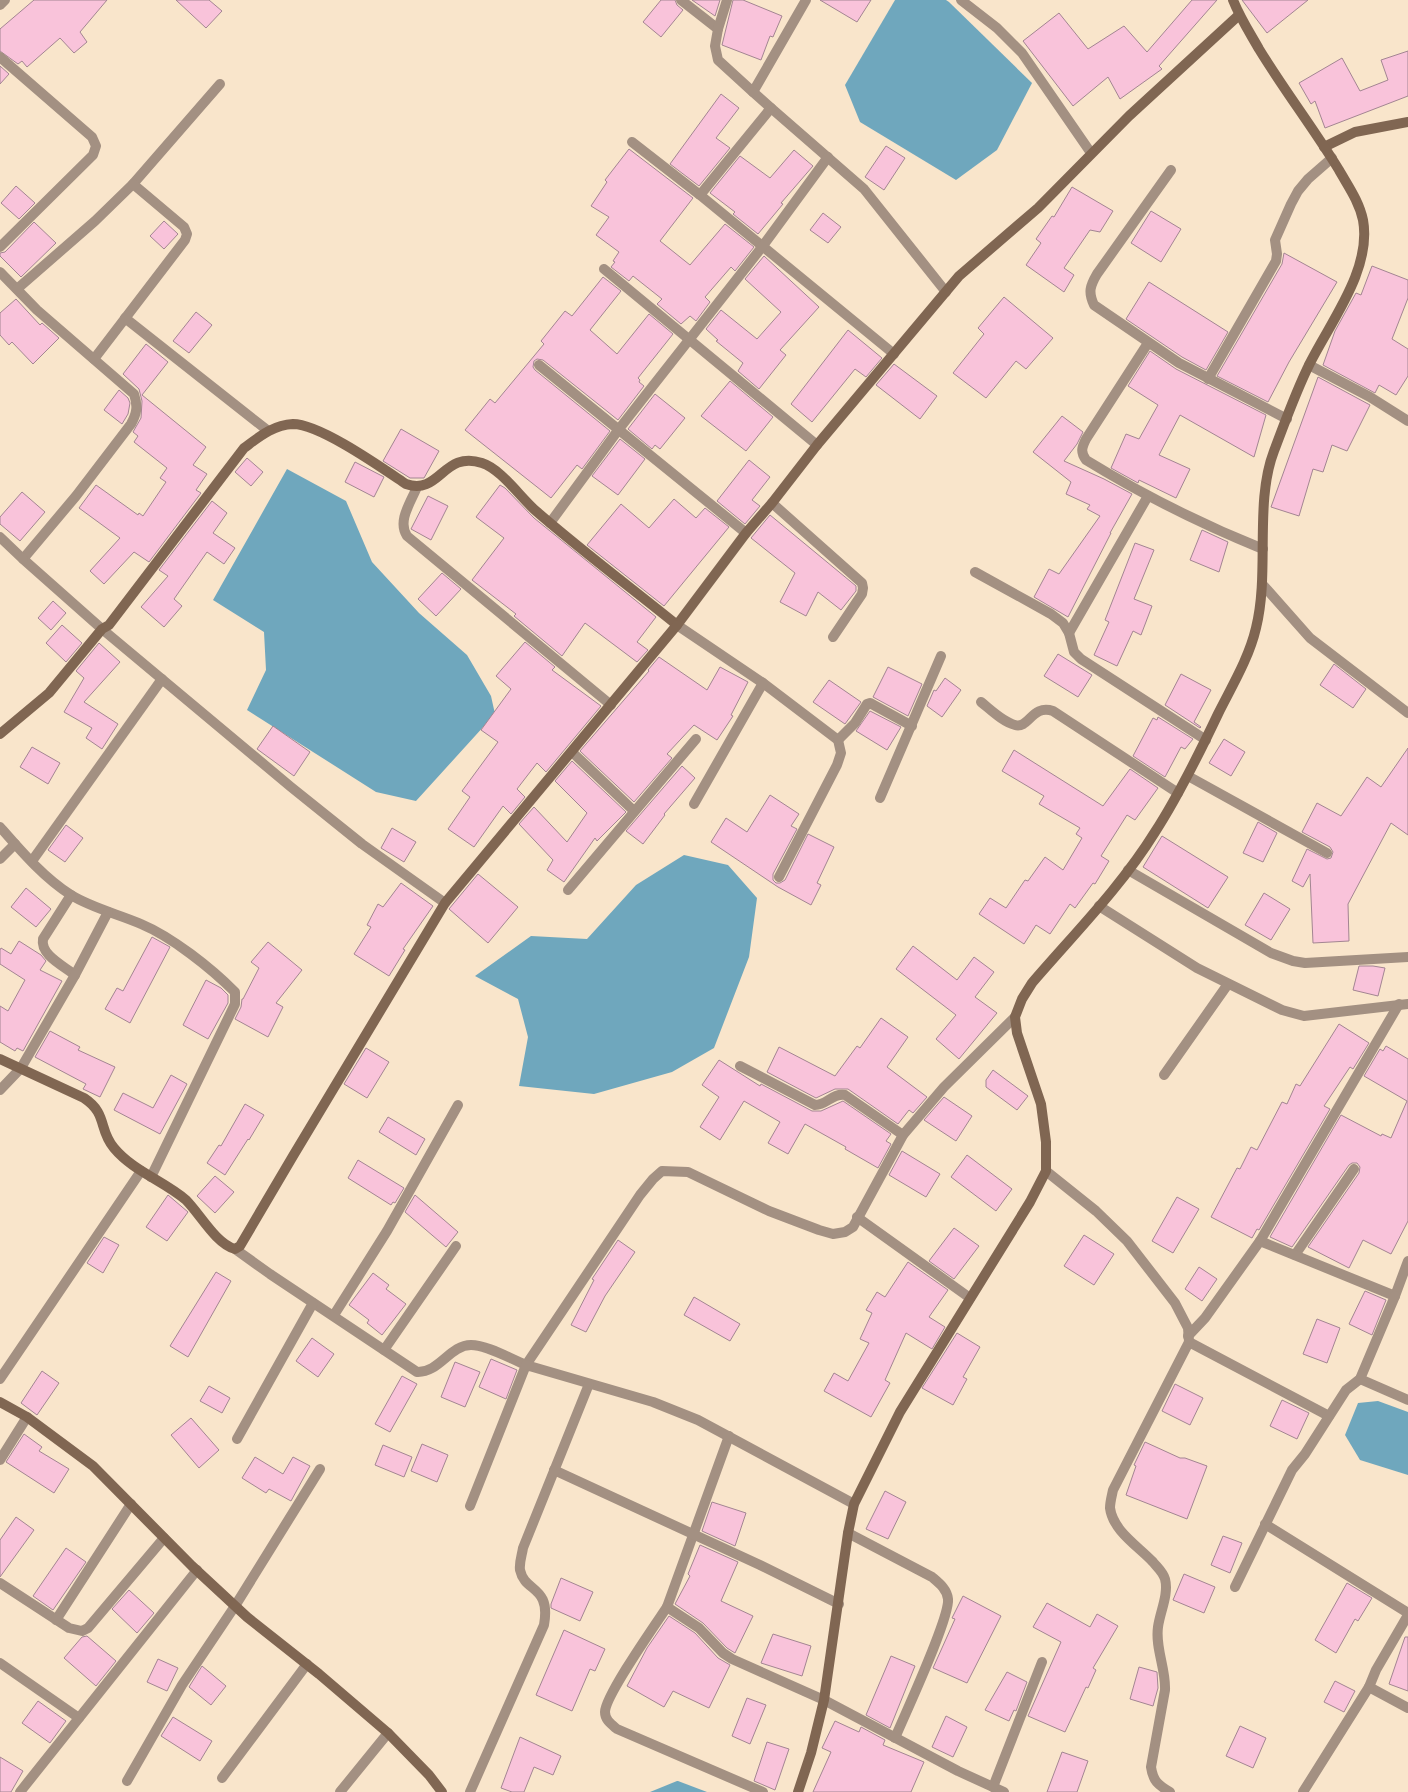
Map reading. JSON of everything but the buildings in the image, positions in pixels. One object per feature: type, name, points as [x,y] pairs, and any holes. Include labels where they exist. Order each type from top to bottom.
[{"type":"street","points":[[0,6],[5,0]]},
{"type":"street","points":[[681,0],[718,29]]},
{"type":"street","points":[[727,0],[718,29],[715,46],[718,60],[864,189],[946,292]]},
{"type":"street","points":[[753,92],[806,0]]},
{"type":"street","points":[[961,0],[997,28],[1022,53],[1091,153]]},
{"type":"street","points":[[470,1506],[526,1365],[640,1195],[653,1179],[662,1171],[688,1172],[769,1211],[819,1230],[833,1234],[845,1232],[853,1227],[903,1135],[944,1087],[1015,1018],[1022,999],[1032,983],[1099,906],[1128,870],[1154,834],[1188,776],[1247,654],[1256,627],[1262,585],[1264,509],[1268,473],[1272,455],[1309,364],[1354,280],[1365,238],[1359,205],[1332,158],[1278,80],[1239,15],[1233,0]]},
{"type":"street","points":[[235,1249],[240,1246],[245,1239],[293,1156],[445,903],[677,625],[746,533],[772,503],[817,445],[959,276],[1038,208],[1091,153],[1239,15]]},
{"type":"street","points":[[0,57],[92,137],[96,146],[93,155],[0,247]]},
{"type":"street","points":[[17,289],[95,221],[133,184],[220,84]]},
{"type":"street","points":[[700,195],[771,108]]},
{"type":"street","points":[[1324,147],[1355,132],[1408,122]]},
{"type":"street","points":[[632,142],[700,195],[894,354]]},
{"type":"street","points":[[550,523],[619,429],[762,247],[828,157]]},
{"type":"street","points":[[1208,379],[1276,261],[1277,254],[1275,240],[1278,230],[1298,191],[1332,158]]},
{"type":"street","points":[[1171,170],[1097,274],[1091,285],[1090,295],[1094,305],[1148,343],[1208,379],[1287,419]]},
{"type":"street","points":[[94,359],[185,240],[187,234],[184,227],[133,184]]},
{"type":"street","points":[[604,269],[690,338],[817,445]]},
{"type":"street","points":[[0,272],[37,310],[134,394],[138,404],[136,414],[76,496],[23,559]]},
{"type":"street","points":[[125,318],[267,430]]},
{"type":"street","points":[[1148,343],[1082,447],[1082,455],[1086,460],[1148,496],[1212,528],[1263,550]]},
{"type":"street","points":[[1309,364],[1370,397],[1408,422]]},
{"type":"street","points":[[538,365],[746,533]]},
{"type":"street","points":[[0,734],[49,693],[102,629],[110,625],[244,448],[267,430],[293,424],[323,433],[406,484],[417,487],[427,485],[452,465],[465,460],[482,463],[495,470],[523,500],[550,523],[677,625],[763,683],[838,740],[841,753],[837,765],[778,877]]},
{"type":"street","points":[[417,487],[404,519],[404,530],[407,536],[611,705]]},
{"type":"street","points":[[1069,633],[1148,496]]},
{"type":"street","points":[[772,503],[862,583],[862,594],[833,637]]},
{"type":"street","points":[[0,537],[102,629],[362,844],[445,903]]},
{"type":"street","points":[[975,572],[1051,614],[1063,623],[1069,633],[1074,652],[1081,659],[1206,740]]},
{"type":"street","points":[[1262,585],[1310,638],[1408,712]]},
{"type":"street","points":[[880,798],[941,656]]},
{"type":"street","points":[[32,861],[162,679]]},
{"type":"street","points":[[694,804],[763,683]]},
{"type":"street","points":[[981,702],[1002,718],[1016,726],[1023,724],[1034,713],[1042,709],[1053,711],[1178,793]]},
{"type":"street","points":[[838,740],[851,728],[870,703],[912,726]]},
{"type":"street","points":[[568,890],[696,739]]},
{"type":"street","points":[[572,752],[634,811]]},
{"type":"street","points":[[1188,776],[1327,853]]},
{"type":"street","points":[[0,827],[32,861],[71,895],[108,912],[141,924],[163,935],[235,992],[235,1004],[151,1177]]},
{"type":"street","points":[[0,859],[15,844]]},
{"type":"street","points":[[1128,870],[1271,953],[1293,961],[1306,963],[1408,957]]},
{"type":"street","points":[[71,895],[43,939],[42,945],[45,952],[75,975]]},
{"type":"street","points":[[1099,906],[1197,968],[1282,1010],[1304,1016],[1404,1004]]},
{"type":"street","points":[[0,1090],[21,1068],[75,975],[108,912]]},
{"type":"street","points":[[1164,1075],[1228,984]]},
{"type":"street","points":[[1170,1792],[1159,1786],[1153,1778],[1151,1767],[1166,1679],[1158,1642],[1158,1628],[1166,1588],[1165,1579],[1160,1569],[1125,1536],[1115,1523],[1110,1507],[1113,1490],[1188,1339],[1205,1318],[1260,1241],[1404,1004]]},
{"type":"street","points":[[798,1792],[811,1753],[824,1700],[848,1533],[854,1504],[900,1412],[1030,1202],[1046,1171],[1046,1142],[1041,1104],[1017,1033],[1015,1018]]},
{"type":"street","points":[[0,1059],[84,1098],[93,1104],[99,1111],[105,1132],[115,1150],[141,1171],[185,1200],[214,1234],[227,1245],[313,1303],[334,1315],[417,1372],[431,1369],[458,1348],[471,1345],[480,1346],[526,1365],[653,1402],[698,1420],[854,1504]]},
{"type":"street","points":[[740,1066],[815,1105],[820,1105],[834,1095],[845,1096],[903,1135]]},
{"type":"street","points":[[334,1315],[387,1231],[458,1105]]},
{"type":"street","points":[[1295,1255],[1354,1169]]},
{"type":"street","points":[[0,1379],[141,1171]]},
{"type":"street","points":[[1046,1171],[1096,1211],[1127,1241],[1175,1303],[1188,1328],[1188,1339]]},
{"type":"street","points":[[857,1218],[970,1298]]},
{"type":"street","points":[[1260,1241],[1395,1296]]},
{"type":"street","points":[[384,1350],[456,1246]]},
{"type":"street","points":[[1235,1586],[1292,1470],[1305,1454],[1346,1390],[1360,1379],[1408,1261]]},
{"type":"street","points":[[238,1439],[313,1303]]},
{"type":"street","points":[[1188,1339],[1329,1416]]},
{"type":"street","points":[[1360,1379],[1408,1400]]},
{"type":"street","points":[[470,1792],[544,1625],[546,1613],[544,1602],[539,1592],[522,1576],[520,1561],[523,1548],[589,1384]]},
{"type":"street","points":[[0,1402],[27,1418],[93,1466],[164,1538],[235,1606],[307,1664],[388,1733],[429,1775],[442,1792]]},
{"type":"street","points":[[0,1460],[27,1418]]},
{"type":"street","points":[[729,1436],[667,1607],[627,1668],[607,1703],[605,1713],[608,1722],[617,1729],[763,1792]]},
{"type":"street","points":[[127,1781],[182,1684],[235,1606],[320,1469]]},
{"type":"street","points":[[554,1470],[760,1565],[838,1604]]},
{"type":"street","points":[[56,1620],[131,1504]]},
{"type":"street","points":[[1265,1524],[1408,1614],[1376,1670],[1369,1687],[1303,1792]]},
{"type":"street","points":[[848,1533],[932,1577],[942,1586],[948,1599],[947,1610],[938,1635],[895,1738]]},
{"type":"street","points":[[0,1583],[56,1620],[75,1631],[82,1631],[88,1628],[164,1538]]},
{"type":"street","points":[[20,1792],[197,1570]]},
{"type":"street","points":[[667,1607],[699,1628],[723,1653],[732,1659],[824,1700],[895,1738],[1004,1792]]},
{"type":"street","points":[[993,1787],[1042,1662]]},
{"type":"street","points":[[0,1663],[80,1718]]},
{"type":"street","points":[[222,1778],[307,1664]]},
{"type":"street","points":[[1369,1687],[1408,1708]]},
{"type":"street","points":[[340,1792],[388,1733]]},
{"type":"water","points":[[895,0],[946,0],[1032,83],[997,150],[956,180],[860,122],[845,85]]},
{"type":"water","points":[[287,469],[346,501],[372,562],[419,613],[467,655],[491,696],[495,714],[416,801],[376,792],[247,710],[266,670],[264,632],[213,600]]},
{"type":"water","points":[[684,855],[728,865],[757,898],[749,957],[714,1048],[672,1072],[594,1094],[519,1086],[528,1037],[518,999],[475,976],[531,936],[587,939],[636,885]]},
{"type":"water","points":[[1378,1401],[1408,1412],[1408,1475],[1360,1460],[1345,1435],[1358,1403]]},
{"type":"water","points":[[678,1781],[707,1792],[650,1792]]}]
